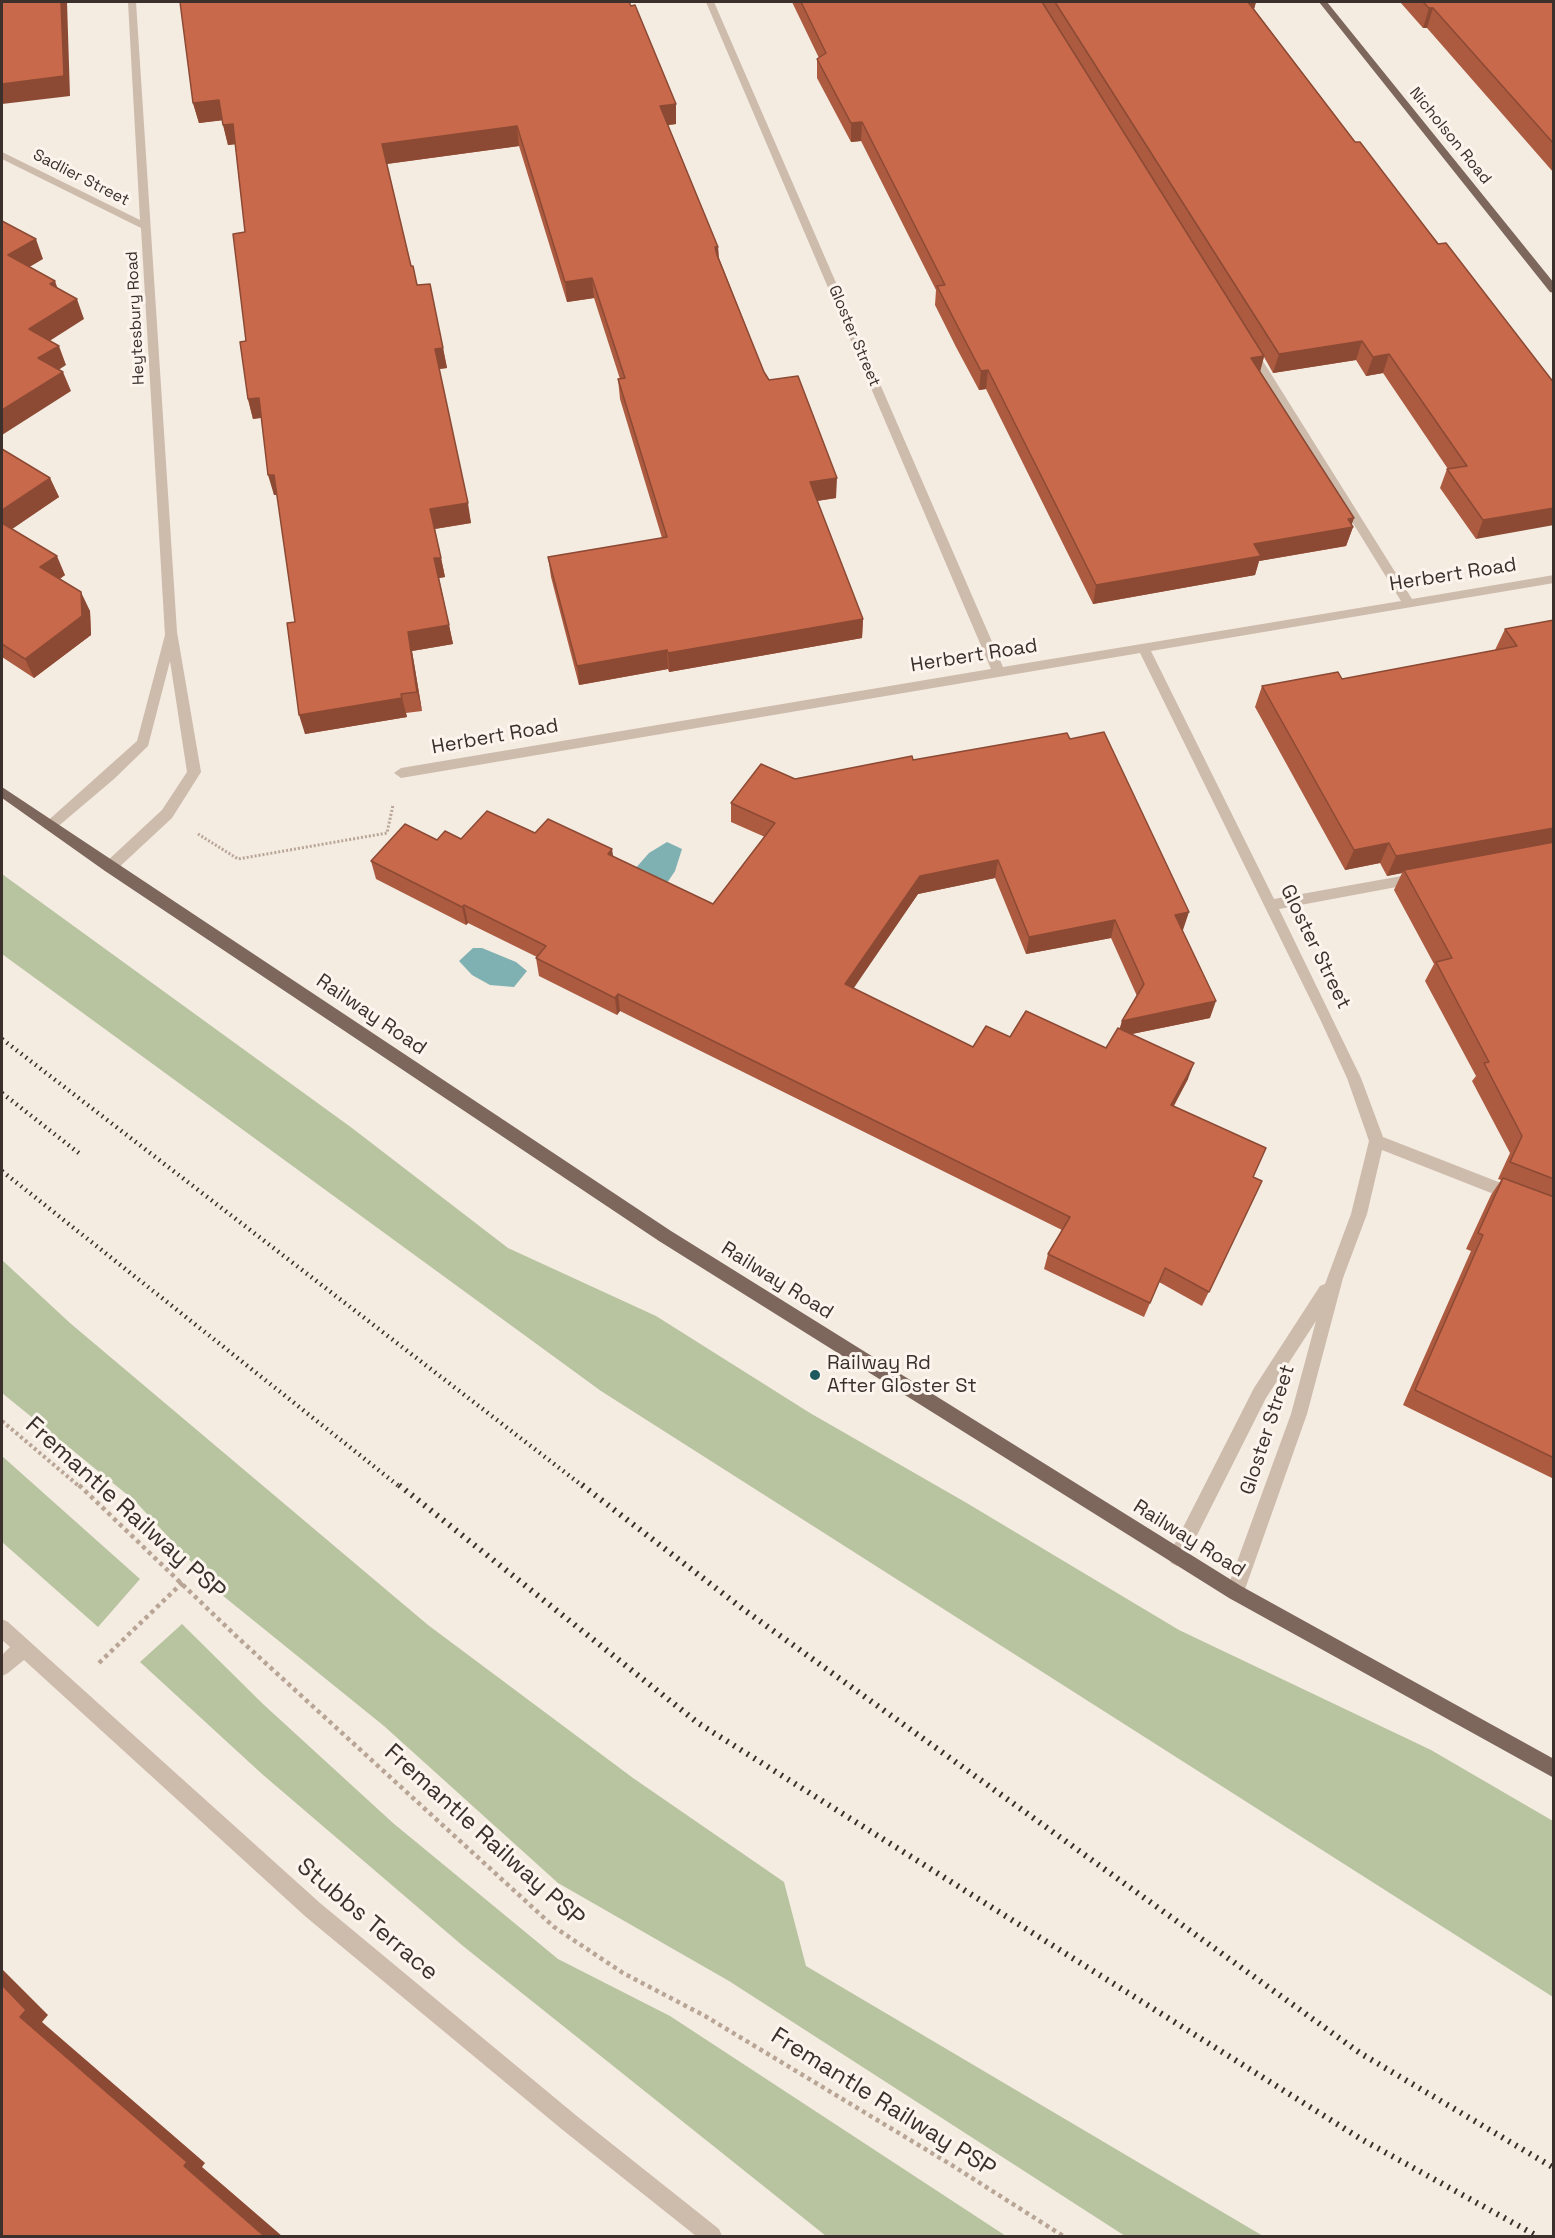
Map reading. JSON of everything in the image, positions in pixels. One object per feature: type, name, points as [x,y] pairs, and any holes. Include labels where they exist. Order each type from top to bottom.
[{"type":"main road","name":"Nicholson Road","points":[[1323,2],[1554,290]]},
{"type":"main road","name":"Railway Road","points":[[2,792],[110,867],[665,1236],[1234,1592],[1554,1769]]},
{"type":"street","name":"Heytesbury Road","points":[[110,867],[167,814],[194,771],[171,632],[132,2]]},
{"type":"street","name":"Gloster Street","points":[[710,2],[998,671]]},
{"type":"street","name":"Sadlier Street","points":[[2,155],[147,227]]},
{"type":"street","points":[[1247,342],[1408,602]]},
{"type":"street","name":"Herbert Road","points":[[401,773],[1554,579]]},
{"type":"street","name":"Heytesbury Road","points":[[50,825],[109,776],[143,742],[171,632]]},
{"type":"street","name":"Gloster Street","points":[[1143,647],[1354,1078],[1377,1141],[1359,1214],[1335,1278],[1299,1414],[1234,1592]]},
{"type":"street","points":[[1270,905],[1427,876]]},
{"type":"street","points":[[1377,1141],[1534,1202]]},
{"type":"street","name":"Gloster Street","points":[[1178,1557],[1260,1393],[1335,1278]]},
{"type":"street","name":"Stubbs Terrace","points":[[2,1628],[313,1910],[571,2124],[712,2236]]},
{"type":"street","points":[[2,1667],[23,1648]]},
{"type":"path","points":[[238,859],[387,833]]},
{"type":"path","name":"Fremantle Railway PSP","points":[[2,1421],[97,1501],[183,1582],[236,1636],[554,1927],[624,1973],[705,2016],[950,2164],[1063,2236]]},
{"type":"path","points":[[70,1691],[183,1582]]},
{"type":"green space","points":[[2,874],[352,1128],[508,1248],[656,1316],[810,1413],[965,1502],[1179,1630],[1431,1750],[1553,1821],[1553,1997],[601,1391],[2,954]]},
{"type":"green space","points":[[2,1260],[70,1323],[428,1625],[633,1778],[784,1882],[806,1966],[1263,2236],[1125,2236],[729,1981],[558,1883],[384,1726],[222,1595],[135,1501],[2,1393]]},
{"type":"green space","points":[[2,1456],[140,1579],[98,1627],[2,1542]]},
{"type":"green space","points":[[182,1624],[263,1704],[393,1823],[558,1959],[670,2016],[1006,2236],[826,2236],[463,1946],[262,1774],[140,1662]]},
{"type":"water","points":[[667,842],[682,849],[675,871],[665,886],[634,870],[649,853]]},
{"type":"water","points":[[473,948],[482,948],[516,962],[527,971],[514,987],[490,985],[472,975],[459,961]]},
{"type":"building","points":[[2,2],[61,2],[64,76],[2,84]]},
{"type":"building","points":[[180,2],[629,2],[631,6],[635,5],[676,104],[660,106],[718,247],[715,247],[717,255],[764,372],[769,380],[798,376],[837,478],[810,482],[863,619],[668,653],[667,650],[577,666],[548,557],[667,537],[618,379],[625,378],[592,278],[565,282],[517,126],[382,144],[417,285],[430,284],[443,348],[435,349],[468,503],[430,509],[441,558],[434,558],[449,625],[408,632],[417,692],[401,694],[402,698],[299,715],[287,623],[295,622],[274,475],[268,475],[259,398],[248,399],[240,342],[246,341],[233,234],[245,232],[233,124],[223,125],[219,100],[193,103]]},
{"type":"building","points":[[801,2],[1042,2],[1264,356],[1251,358],[1354,518],[1348,519],[1353,527],[1254,544],[1261,556],[1096,585],[988,370],[981,371],[937,286],[945,285],[862,122],[851,123],[817,59],[826,53]]},
{"type":"building","points":[[1055,2],[1248,2],[1355,142],[1360,142],[1438,244],[1446,243],[1554,383],[1554,508],[1483,520],[1447,469],[1467,466],[1389,354],[1373,357],[1362,341],[1279,354]]},
{"type":"building","points":[[1423,2],[1554,2],[1554,144],[1433,8],[1429,8]]},
{"type":"building","points":[[2,221],[36,239],[8,255],[55,281],[50,284],[77,299],[29,329],[59,346],[38,358],[63,372],[2,410]]},
{"type":"building","points":[[2,449],[50,478],[2,510]]},
{"type":"building","points":[[2,523],[57,556],[40,567],[81,592],[82,616],[25,659],[2,644]]},
{"type":"building","points":[[1554,620],[1554,828],[1396,856],[1389,843],[1354,850],[1262,686],[1338,672],[1342,679],[1517,646],[1505,629]]},
{"type":"building","points":[[1104,732],[1189,912],[1175,915],[1216,1001],[1122,1021],[1144,984],[1115,920],[1029,937],[998,860],[920,876],[845,984],[973,1047],[986,1026],[1010,1037],[1026,1011],[1106,1048],[1118,1028],[1194,1063],[1171,1105],[1266,1148],[1253,1177],[1262,1181],[1209,1292],[1165,1268],[1150,1303],[1048,1254],[1070,1217],[618,994],[615,998],[536,958],[546,946],[371,861],[405,824],[437,840],[445,831],[461,839],[487,811],[535,833],[548,819],[612,849],[608,854],[713,904],[775,823],[731,803],[761,764],[795,779],[912,756],[913,760],[1067,733],[1070,739]]},
{"type":"building","points":[[1554,842],[1554,1179],[1510,1162],[1522,1136],[1484,1063],[1489,1062],[1436,962],[1452,958],[1404,870]]},
{"type":"building","points":[[1503,1178],[1554,1197],[1554,1458],[1415,1390],[1483,1235],[1478,1233]]},
{"type":"building","points":[[2,1985],[26,2010],[20,2017],[187,2162],[184,2166],[264,2236],[2,2236]]},
{"type":"railway","points":[[2,1039],[584,1487]]},
{"type":"railway","points":[[2,1093],[80,1154]]},
{"type":"railway","points":[[2,1171],[400,1487]]},
{"type":"railway","points":[[399,1485],[698,1723],[1361,2139],[1537,2236]]},
{"type":"railway","points":[[582,1485],[743,1609],[1360,2053],[1554,2168]]},
{"type":"place","name":"Railway Rd After Gloster St","points":[[815,1375]]}]
